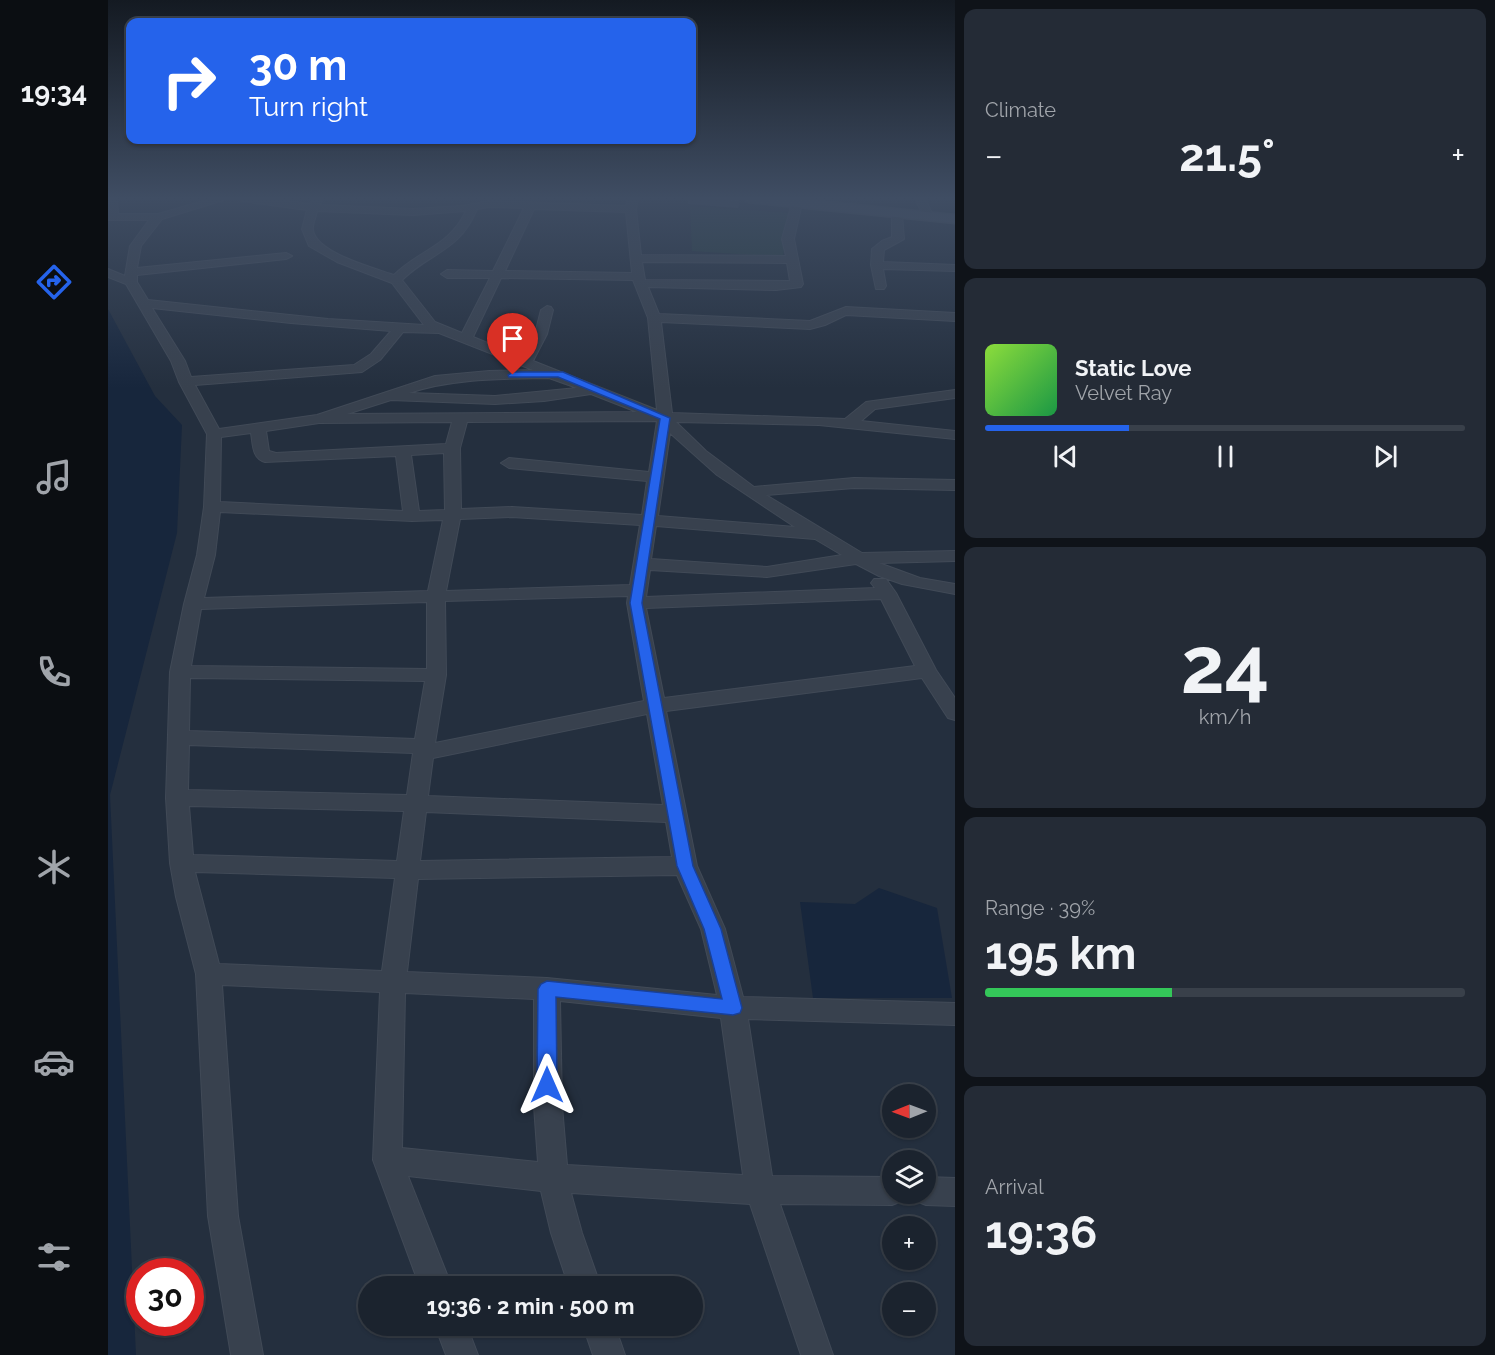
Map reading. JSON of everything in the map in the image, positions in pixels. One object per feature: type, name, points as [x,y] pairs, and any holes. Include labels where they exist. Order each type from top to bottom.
[{"type":"street","points":[[130,261],[131,277],[178,361],[186,382],[214,434],[212,507],[206,555],[193,604],[180,672],[177,798],[182,863],[188,897],[209,974],[222,1216],[247,1355]]},
{"type":"street","points":[[108,273],[131,277],[266,261]]},
{"type":"street","points":[[348,261],[396,280],[431,325],[439,329],[560,374],[665,418],[681,439],[753,492],[859,558],[891,575],[955,589]]},
{"type":"street","points":[[396,280],[415,261]]},
{"type":"street","points":[[466,339],[505,261]]},
{"type":"street","points":[[637,261],[638,273],[654,318],[665,418],[650,522],[636,596],[654,706],[685,866],[712,929],[733,1008],[760,1190],[817,1355]]},
{"type":"street","points":[[447,274],[498,276],[638,273],[777,261]]},
{"type":"street","points":[[638,273],[776,286],[797,284],[792,261]]},
{"type":"street","points":[[878,261],[880,286]]},
{"type":"street","points":[[877,265],[955,268]]},
{"type":"street","points":[[144,303],[313,322],[399,329],[439,329]]},
{"type":"street","points":[[526,362],[541,334],[547,310]]},
{"type":"street","points":[[654,318],[810,325],[821,324],[837,312],[846,311],[955,317]]},
{"type":"street","points":[[186,382],[357,369],[369,363],[384,349],[399,329]]},
{"type":"street","points":[[319,419],[435,380],[457,377],[560,374]]},
{"type":"street","points":[[381,397],[529,400],[558,397],[593,389]]},
{"type":"street","points":[[850,423],[872,405],[955,394]]},
{"type":"street","points":[[214,434],[319,419],[633,416],[850,423],[955,435]]},
{"type":"street","points":[[432,1276],[387,1160],[393,982],[436,675],[438,622],[436,596],[453,513],[452,448],[460,417]]},
{"type":"street","points":[[258,429],[261,452],[265,457],[452,448]]},
{"type":"street","points":[[403,452],[412,516]]},
{"type":"street","points":[[509,463],[656,477]]},
{"type":"street","points":[[753,492],[791,486],[875,480],[955,485]]},
{"type":"street","points":[[212,507],[412,516],[512,512],[749,527],[819,534]]},
{"type":"street","points":[[643,564],[767,572],[859,558],[955,556]]},
{"type":"street","points":[[859,558],[887,593],[927,671],[955,713]]},
{"type":"street","points":[[193,604],[436,596],[887,593]]},
{"type":"street","points":[[178,738],[424,750],[654,706],[927,671]]},
{"type":"street","points":[[180,672],[436,675]]},
{"type":"street","points":[[177,798],[294,799],[675,814]]},
{"type":"street","points":[[182,863],[407,870],[685,866]]},
{"type":"street","points":[[209,974],[547,989],[733,1008],[955,1014]]},
{"type":"street","points":[[547,989],[547,1085],[554,1178],[567,1238],[581,1276]]},
{"type":"street","points":[[387,1160],[554,1178],[760,1190],[882,1191]]},
{"type":"street","points":[[936,1191],[955,1191]]},
{"type":"street","points":[[455,1336],[462,1355]]},
{"type":"street","points":[[602,1336],[609,1355]]},
{"type":"water","points":[[108,309],[155,396],[182,425],[177,533],[110,795],[131,1258],[126,1258],[126,1336],[135,1336],[136,1355],[108,1355]]},
{"type":"water","points":[[879,888],[937,908],[952,998],[813,998],[800,902],[855,904]]},
{"type":"route","points":[[513,375],[560,374],[665,418],[643,564],[636,590],[636,603],[685,866],[712,929],[733,1008],[547,989],[547,1085]]}]
